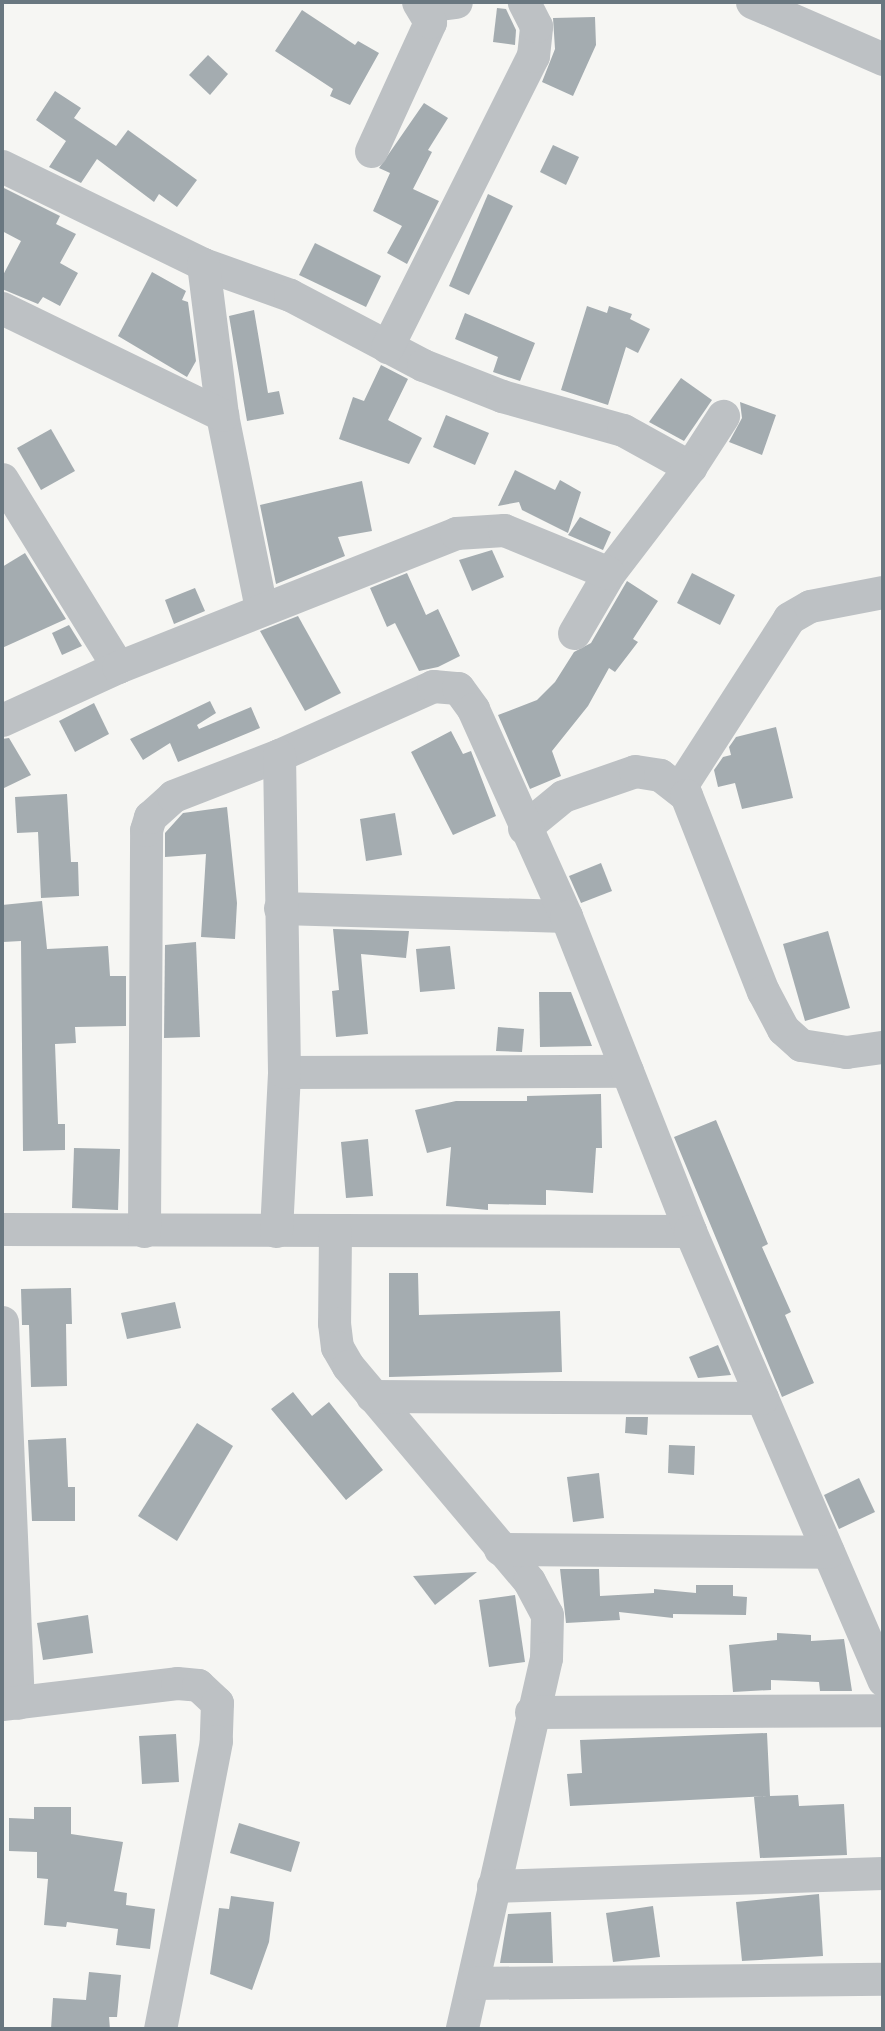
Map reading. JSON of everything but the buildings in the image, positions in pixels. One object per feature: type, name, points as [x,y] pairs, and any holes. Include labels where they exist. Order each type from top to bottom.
[{"type":"street","points":[[372,151],[430,22],[420,4],[456,2]]},
{"type":"street","points":[[387,346],[533,56],[536,26],[524,2]]},
{"type":"street","points":[[752,2],[883,59]]},
{"type":"street","points":[[2,166],[203,264],[290,295],[387,346],[502,396],[623,430],[690,467]]},
{"type":"street","points":[[203,264],[222,415],[261,609]]},
{"type":"street","points":[[2,307],[222,415]]},
{"type":"street","points":[[573,633],[609,573],[690,467],[723,416]]},
{"type":"street","points":[[2,479],[118,667]]},
{"type":"street","points":[[2,720],[118,667],[456,533],[504,530],[609,573]]},
{"type":"street","points":[[679,789],[789,618],[810,606],[883,592]]},
{"type":"street","points":[[144,1231],[146,830],[158,806],[173,796],[279,755],[433,686],[458,688],[473,709],[524,828],[566,916],[690,1231],[883,1680]]},
{"type":"street","points":[[276,1231],[284,1072],[279,755]]},
{"type":"street","points":[[524,828],[563,796],[635,771],[660,775],[686,795],[763,991],[783,1028],[801,1045],[846,1052],[883,1047]]},
{"type":"street","points":[[280,908],[566,916]]},
{"type":"street","points":[[284,1072],[627,1071]]},
{"type":"street","points":[[2,1229],[335,1233],[690,1231]]},
{"type":"street","points":[[335,1233],[337,1347],[372,1396],[529,1581],[547,1615],[550,1634],[462,2029]]},
{"type":"street","points":[[2,1322],[10,1704],[177,1683],[198,1685],[217,1703],[216,1741],[160,2029]]},
{"type":"street","points":[[372,1396],[762,1398]]},
{"type":"street","points":[[500,1549],[828,1552]]},
{"type":"street","points":[[531,1712],[883,1710]]},
{"type":"street","points":[[493,1886],[883,1873]]},
{"type":"street","points":[[473,1983],[883,1979]]}]
